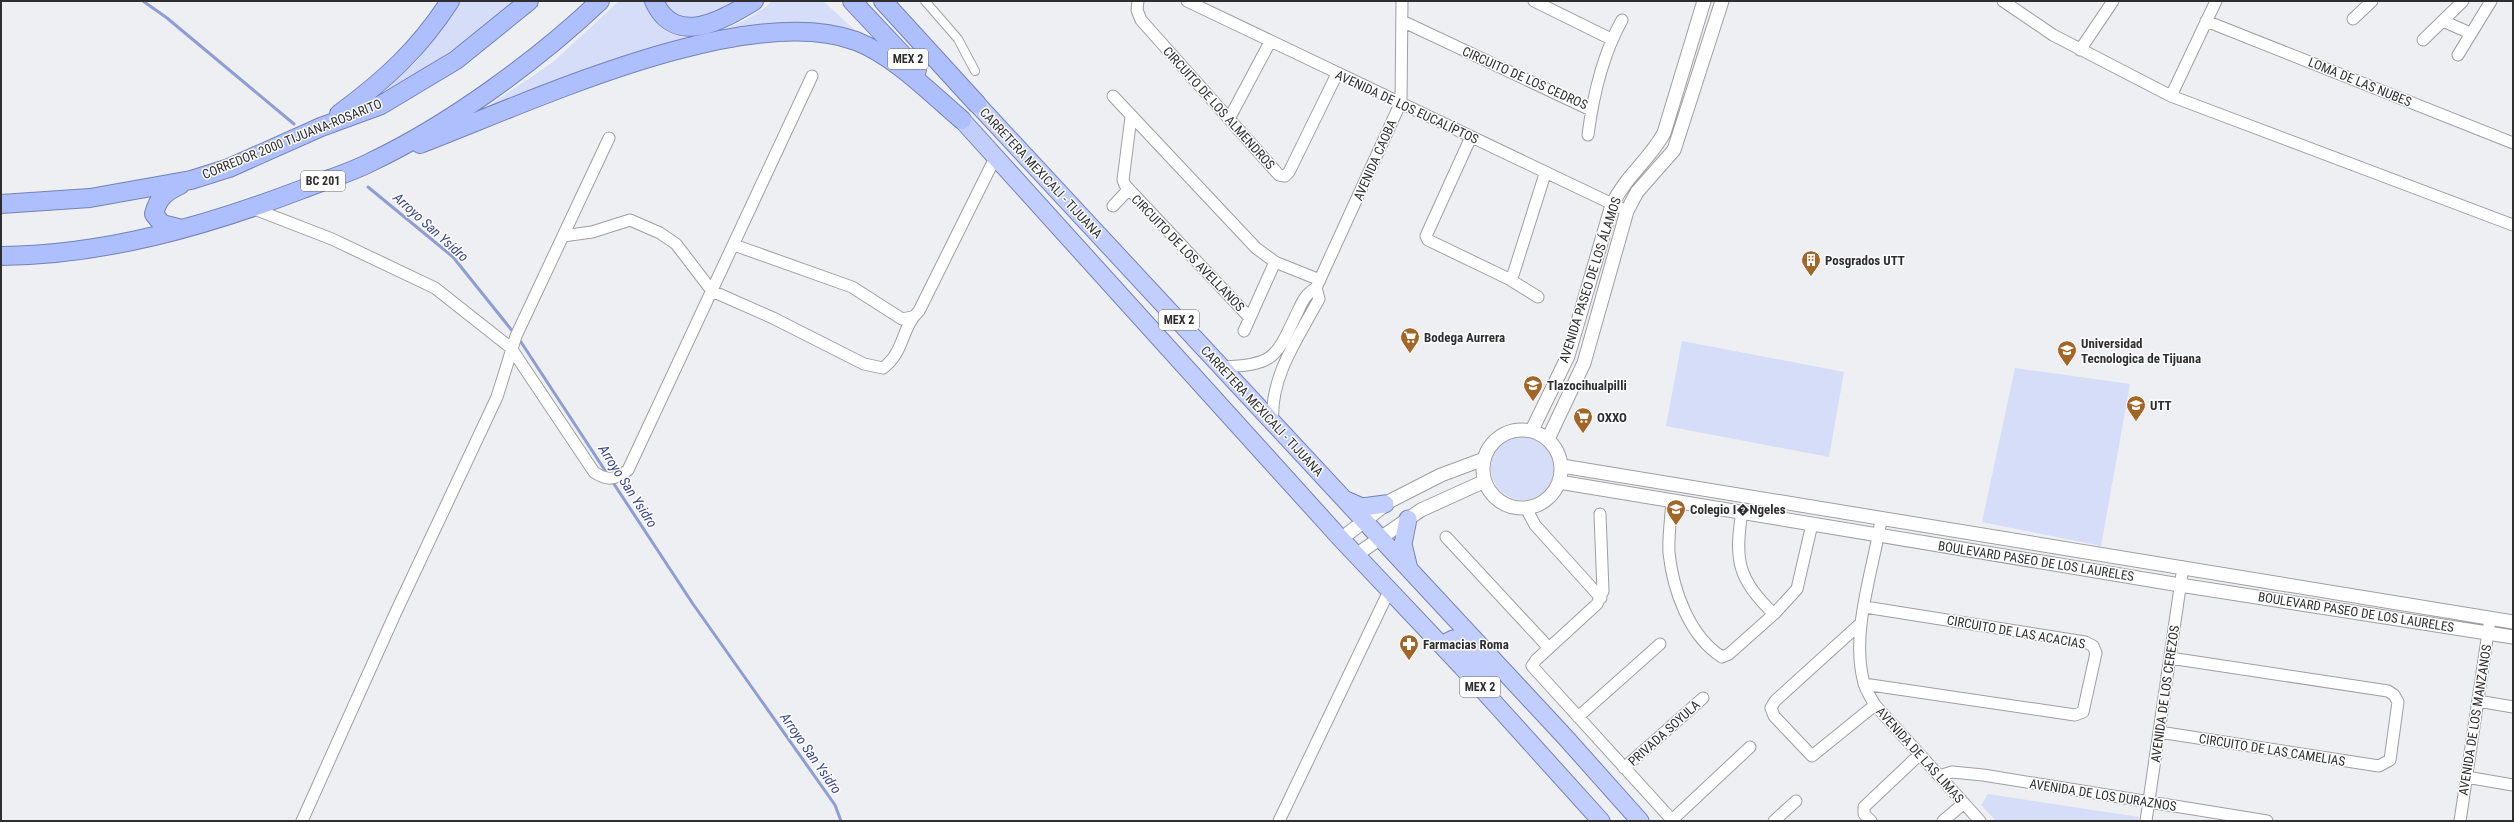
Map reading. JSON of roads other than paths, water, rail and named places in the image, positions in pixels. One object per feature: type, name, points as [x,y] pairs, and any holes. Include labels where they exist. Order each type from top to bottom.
[{"type":"highway","points":[[321,127],[372,90],[394,71],[414,50],[450,1]]},
{"type":"highway","name":"CORREDOR 2000 TIJUANA-ROSARITO","points":[[1,204],[90,198],[191,180],[229,168],[321,127],[381,105],[456,60],[529,1]]},
{"type":"highway","name":"BC 201","points":[[1,256],[25,256],[130,242],[182,229],[252,208],[371,163],[414,139],[494,87],[578,22],[600,1]]},
{"type":"highway","points":[[654,1],[665,18],[690,28],[711,24],[754,1]]},
{"type":"highway","name":"CARRETERA MEXICALI - TIJUANA","points":[[852,1],[962,120]]},
{"type":"highway","name":"CARRETERA MEXICALI - TIJUANA","points":[[883,1],[977,104]]},
{"type":"highway","points":[[899,1],[977,104]]},
{"type":"highway","points":[[371,163],[600,72],[714,40],[774,30],[816,30],[855,40],[872,48],[893,62],[962,120]]},
{"type":"highway","points":[[182,229],[162,224],[154,214],[157,202],[167,192],[191,180]]},
{"type":"main road","name":"CARRETERA MEXICALI - TIJUANA","points":[[977,104],[1222,367],[1409,571],[1531,700],[1640,821]]},
{"type":"main road","name":"CARRETERA MEXICALI - TIJUANA","points":[[962,120],[1340,539],[1441,645],[1601,821]]},
{"type":"main road","points":[[1342,498],[1362,507],[1385,504]]},
{"type":"main road","points":[[1408,519],[1403,544],[1409,571]]},
{"type":"main road","points":[[1441,645],[1448,640],[1459,642],[1513,696],[1523,701],[1531,700]]},
{"type":"street","points":[[925,1],[958,39],[975,71]]},
{"type":"street","name":"CIRCUITO DE LOS ALMENDROS","points":[[1138,1],[1137,10],[1141,20],[1279,174],[1285,176],[1289,172],[1337,74]]},
{"type":"street","name":"AVENIDA DE LOS EUCALÍPTOS","points":[[1187,1],[1337,74],[1401,102],[1545,174],[1627,212]]},
{"type":"street","name":"AVENIDA CAOBA","points":[[1318,284],[1401,102],[1402,1]]},
{"type":"street","points":[[1534,1],[1612,40]]},
{"type":"street","name":"AVENIDA PASEO DE LOS ÁLAMOS","points":[[1532,430],[1568,356],[1612,205],[1620,188],[1658,145],[1664,133],[1704,1]]},
{"type":"street","name":"AVENIDA PASEO DE LOS ÁLAMOS","points":[[1548,439],[1584,363],[1627,212],[1637,192],[1674,150],[1722,1]]},
{"type":"street","points":[[2080,50],[2113,1]]},
{"type":"street","points":[[2171,96],[2216,1]]},
{"type":"street","points":[[2353,19],[2372,1]]},
{"type":"street","points":[[2423,40],[2463,1]]},
{"type":"street","points":[[2458,55],[2470,33],[2491,1]]},
{"type":"street","points":[[2010,3],[2080,50],[2171,96],[2513,225]]},
{"type":"street","name":"CIRCUITO DE LOS CEDROS","points":[[1402,21],[1591,110],[1612,40],[1622,20]]},
{"type":"street","name":"LOMA DE LAS NUBES","points":[[2206,21],[2513,142]]},
{"type":"street","points":[[2443,21],[2470,33]]},
{"type":"street","points":[[1229,119],[1270,42]]},
{"type":"street","points":[[252,208],[332,238],[435,288],[512,348],[594,472],[604,479],[619,477],[628,470],[812,76]]},
{"type":"street","points":[[1113,96],[1130,117],[1256,248],[1275,262],[1318,284]]},
{"type":"street","points":[[1588,135],[1591,110]]},
{"type":"street","name":"CIRCUITO DE LOS AVELLANOS","points":[[1130,117],[1123,180],[1128,190],[1249,317]]},
{"type":"street","points":[[1471,137],[1426,236],[1428,240],[1509,278],[1538,297]]},
{"type":"street","points":[[302,821],[395,614],[497,396],[512,348],[609,138]]},
{"type":"street","points":[[563,236],[592,232],[630,220],[660,234],[676,244],[712,291],[773,318],[864,364],[883,368],[893,361],[904,341],[912,318],[919,311],[996,158]]},
{"type":"street","points":[[1509,278],[1513,275],[1545,174]]},
{"type":"street","points":[[1113,206],[1128,190]]},
{"type":"street","points":[[734,245],[852,287],[902,319],[912,318]]},
{"type":"street","name":"CIRCUITO DE LOS AVELLANOS","points":[[1244,331],[1275,262]]},
{"type":"street","points":[[1222,367],[1244,366],[1267,360],[1277,353],[1306,294],[1318,284]]},
{"type":"street","points":[[1273,423],[1273,393],[1285,364],[1318,299],[1318,284]]},
{"type":"street","points":[[1514,430],[1532,430],[1548,439],[1558,451],[1562,466],[1560,482],[1546,500],[1526,508],[1510,506],[1496,498],[1485,481],[1484,459],[1489,447],[1497,438],[1514,430]]},
{"type":"street","points":[[1340,539],[1385,504],[1441,475],[1484,459]]},
{"type":"street","name":"BOULEVARD PASEO DE LOS LAURELES","points":[[1562,466],[1881,520],[2183,567],[2513,622]]},
{"type":"street","points":[[1356,556],[1379,538],[1408,519],[1453,494],[1485,481]]},
{"type":"street","name":"BOULEVARD PASEO DE LOS LAURELES","points":[[1560,482],[2180,585],[2513,637]]},
{"type":"street","points":[[1672,501],[1669,552],[1677,593],[1696,631],[1715,653],[1722,657],[1729,654],[1774,614],[1797,589],[1812,524]]},
{"type":"street","points":[[1526,508],[1535,526],[1601,598]]},
{"type":"street","points":[[1742,512],[1737,539],[1738,560],[1747,581],[1774,614]]},
{"type":"street","points":[[1600,514],[1603,591],[1601,598],[1597,604],[1549,648],[1532,666],[1672,821],[1750,747]]},
{"type":"street","name":"AVENIDA DE LAS LIMAS","points":[[1881,520],[1861,623],[1860,648],[1864,684],[1875,705],[1980,821]]},
{"type":"street","points":[[1446,537],[1549,648]]},
{"type":"street","name":"AVENIDA DE LOS CEREZOS","points":[[2146,821],[2183,567]]},
{"type":"street","points":[[1279,821],[1389,591]]},
{"type":"street","name":"CIRCUITO DE LAS ACACIAS","points":[[1864,684],[2075,715],[2083,712],[2096,653],[2093,646],[2085,642],[1865,607]]},
{"type":"street","name":"AVENIDA DE LOS MANZANOS","points":[[2460,821],[2490,619]]},
{"type":"street","points":[[1861,623],[1775,701],[1771,708],[1774,716],[1812,756],[1875,705]]},
{"type":"street","points":[[1578,717],[1660,644]]},
{"type":"street","name":"CIRCUITO DE LAS CAMELIAS","points":[[2159,732],[2379,766],[2386,765],[2390,760],[2398,702],[2394,695],[2388,691],[2170,658]]},
{"type":"street","name":"PRIVADA SOYULA","points":[[1624,768],[1703,698]]},
{"type":"street","points":[[2478,701],[2513,707]]},
{"type":"street","points":[[1871,821],[1864,814],[1864,807],[1919,755]]},
{"type":"street","name":"AVENIDA DE LOS DURAZNOS","points":[[1939,776],[1952,772],[1983,774],[2267,821]]},
{"type":"street","points":[[2466,777],[2513,785]]},
{"type":"street","points":[[1774,821],[1796,800]]},
{"type":"street","points":[[1943,821],[1964,803]]},
{"type":"waterway","name":"Arroyo San Ysidro","points":[[143,1],[167,18],[294,124]]},
{"type":"waterway","name":"Arroyo San Ysidro","points":[[368,187],[453,257],[514,333]]},
{"type":"waterway","name":"Arroyo San Ysidro","points":[[519,339],[608,475]]},
{"type":"waterway","name":"Arroyo San Ysidro","points":[[612,481],[693,604],[835,805],[841,821]]},
{"type":"place","name":"Posgrados UTT","points":[[1811,277]]},
{"type":"place","name":"Bodega Aurrera","points":[[1410,354]]},
{"type":"place","name":"Universidad Tecnologica de Tijuana","points":[[2067,367]]},
{"type":"place","name":"Tlazocihualpilli","points":[[1533,402]]},
{"type":"place","name":"UTT","points":[[2136,422]]},
{"type":"place","name":"OXXO","points":[[1583,434]]},
{"type":"place","name":"Colegio I�Ngeles","points":[[1676,526]]},
{"type":"place","name":"Farmacias Roma","points":[[1409,661]]}]
